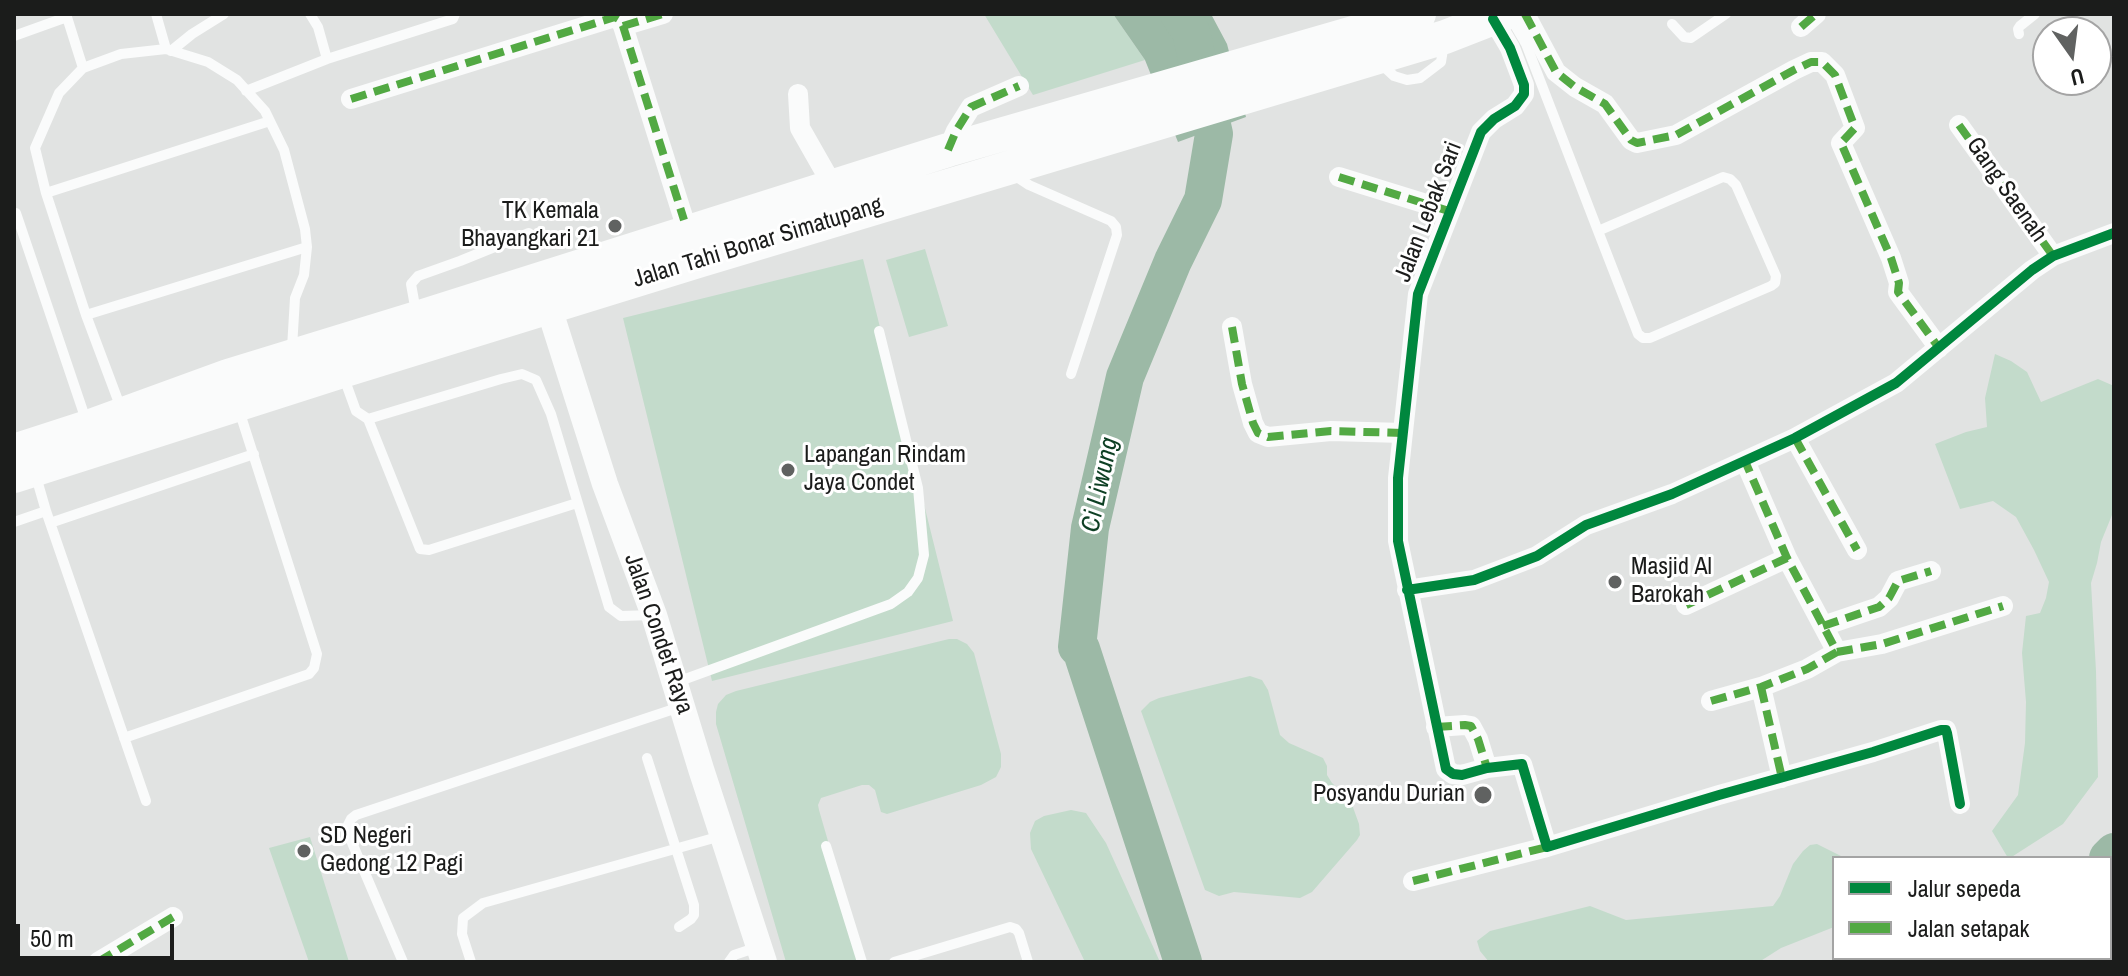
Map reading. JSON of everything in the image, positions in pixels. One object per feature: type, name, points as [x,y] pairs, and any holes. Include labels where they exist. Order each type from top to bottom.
[{"type":"highway","name":"Jalan Tahi Bonar Simatupang","points":[[690,237],[1006,170],[1322,58],[1382,19],[1419,14]]},
{"type":"highway","name":"Jalan Tahi Bonar Simatupang","points":[[21,466],[232,390],[342,371],[690,237],[833,186],[1029,125],[1322,58],[1374,58],[1507,15]]},
{"type":"highway","name":"Jalan Tahi Bonar Simatupang","points":[[232,390],[291,358],[417,318],[545,292]]},
{"type":"highway","name":"Jalan Tahi Bonar Simatupang","points":[[21,466],[88,427],[127,426]]},
{"type":"street","points":[[623,26],[663,14]]},
{"type":"street","points":[[1507,15],[1556,72],[1605,104],[1631,140],[1637,143],[1676,135],[1802,66],[1822,62],[1835,75],[1855,128],[1841,143],[1891,258],[1899,283],[1898,292],[1939,348]]},
{"type":"street","name":"Jalan Lebak Sari","points":[[1487,768],[1462,775],[1446,769],[1398,541],[1398,478],[1418,294],[1481,132],[1494,119],[1515,106],[1524,94],[1524,85],[1510,48],[1507,15]]},
{"type":"street","points":[[351,99],[612,17],[618,18],[690,237]]},
{"type":"street","points":[[948,150],[971,107],[1019,86]]},
{"type":"street","points":[[798,94],[800,128],[833,186]]},
{"type":"street","name":"Gang Saenah","points":[[1959,125],[2053,256]]},
{"type":"street","points":[[1339,177],[1449,211]]},
{"type":"street","points":[[1407,590],[1474,580],[1537,556],[1586,525],[1672,494],[1795,438],[1896,383],[2053,256],[2114,233]]},
{"type":"street","name":"Jalan Condet Raya","points":[[545,292],[605,484],[654,615],[762,954]]},
{"type":"street","points":[[1232,327],[1242,384],[1258,433],[1268,437],[1331,431],[1403,433]]},
{"type":"street","points":[[1795,438],[1857,550]]},
{"type":"street","points":[[1745,461],[1787,558],[1837,652]]},
{"type":"street","points":[[1686,605],[1787,558]]},
{"type":"street","points":[[1823,626],[1879,607],[1889,598],[1898,581],[1931,571]]},
{"type":"street","points":[[1711,701],[1761,687],[1807,669],[1837,652],[1882,644],[2003,606]]},
{"type":"street","points":[[1761,687],[1782,778]]},
{"type":"street","points":[[1436,727],[1471,726],[1487,768],[1522,764],[1547,847]]},
{"type":"street","points":[[1413,881],[1547,847],[1941,730],[1946,730],[1960,804]]},
{"type":"street","points":[[98,962],[173,917]]},
{"type":"lane","points":[[156,14],[168,50]]},
{"type":"lane","points":[[168,50],[224,14]]},
{"type":"lane","points":[[310,14],[318,27],[327,59]]},
{"type":"lane","points":[[246,91],[327,59],[453,19],[455,14]]},
{"type":"lane","points":[[1672,24],[1684,37],[1691,38],[1726,14]]},
{"type":"lane","points":[[2019,34],[2020,26],[2035,14]]},
{"type":"lane","points":[[1507,15],[1526,44],[1598,231],[1638,334],[1650,338],[1775,283],[1776,276],[1736,185],[1730,179],[1723,177],[1598,231]]},
{"type":"lane","points":[[14,36],[66,16],[83,68]]},
{"type":"lane","points":[[127,426],[86,315],[46,193],[35,148],[59,93],[83,68],[121,54],[168,50],[208,62],[237,80],[265,111],[284,150],[307,247],[304,275],[295,298],[291,358]]},
{"type":"lane","points":[[46,193],[270,121]]},
{"type":"lane","points":[[1006,170],[1029,185],[1111,221],[1116,227],[1117,235],[1071,374]]},
{"type":"lane","points":[[16,213],[88,427]]},
{"type":"lane","points":[[417,318],[411,284],[418,276],[529,233]]},
{"type":"lane","points":[[86,315],[307,247]]},
{"type":"lane","points":[[403,962],[347,831],[351,819],[679,694],[891,604],[908,592],[918,578],[924,555],[918,488],[879,331]]},
{"type":"lane","points":[[342,371],[356,411],[368,419],[420,549],[429,550],[577,503]]},
{"type":"lane","points":[[368,419],[522,374],[536,380],[551,414],[609,607],[621,616],[654,615]]},
{"type":"lane","points":[[124,738],[309,674],[314,668],[317,654],[232,390]]},
{"type":"lane","points":[[50,523],[254,454]]},
{"type":"lane","points":[[21,466],[46,511],[146,801]]},
{"type":"lane","points":[[14,522],[46,511]]},
{"type":"lane","points":[[647,758],[694,911],[691,919],[679,927]]},
{"type":"lane","points":[[471,962],[462,934],[463,918],[483,903],[724,835]]},
{"type":"lane","points":[[826,846],[862,962]]},
{"type":"lane","points":[[894,962],[1010,927],[1019,933],[1028,962]]},
{"type":"lane","points":[[729,962],[734,955],[762,954]]},
{"type":"shaded area","points":[[984,14],[1113,14],[1145,60],[1033,95]]},
{"type":"shaded area","points":[[1113,14],[1211,14],[1227,44],[1246,117],[1178,142],[1145,60]]},
{"type":"shaded area","points":[[925,249],[948,326],[909,337],[886,260]]},
{"type":"shaded area","name":"Lapangan Rindam Jaya Condet","points":[[863,259],[953,621],[712,681],[623,318]]},
{"type":"shaded area","points":[[1995,354],[2027,372],[2041,402],[2098,379],[2114,386],[2114,510],[2101,542],[2091,583],[2098,777],[2063,824],[2013,856],[2007,856],[1992,831],[2018,795],[2025,743],[2022,653],[2026,616],[2040,613],[2049,582],[2016,517],[1993,501],[1960,509],[1935,444],[1987,427],[1985,398]]},
{"type":"shaded area","points":[[949,639],[967,644],[974,653],[1001,754],[1001,767],[996,777],[981,785],[887,814],[881,812],[875,790],[869,785],[821,798],[819,810],[863,962],[786,962],[716,724],[718,704],[726,695],[736,691]]},
{"type":"shaded area","points":[[1250,676],[1262,680],[1268,690],[1280,735],[1289,743],[1323,758],[1327,775],[1350,799],[1359,824],[1357,840],[1312,892],[1300,898],[1234,892],[1219,896],[1205,890],[1141,711],[1159,698]]},
{"type":"shaded area","points":[[1071,810],[1086,813],[1106,843],[1160,962],[1085,962],[1031,849],[1030,833],[1035,821]]},
{"type":"shaded area","points":[[310,837],[349,962],[309,962],[269,848]]},
{"type":"shaded area","points":[[1817,844],[1841,856],[1832,856],[1832,928],[1781,948],[1759,962],[1489,962],[1480,951],[1477,941],[1490,931],[1590,906],[1626,920],[1773,906],[1793,864],[1810,845]]},
{"type":"waterway","name":"Ci Liwung","points":[[1179,14],[1191,32],[1214,134],[1203,200],[1173,261],[1125,377],[1090,528],[1077,647],[1081,649],[1183,962]]},
{"type":"waterway","name":"Ci Liwung","points":[[2110,856],[2114,852]]},
{"type":"waterway","name":"Ci Liwung","points":[[1870,962],[1876,960]]},
{"type":"marked path","points":[[623,26],[663,14]]},
{"type":"marked path","points":[[1525,14],[1556,72],[1605,104],[1631,140],[1637,143],[1676,135],[1794,70],[1811,62],[1822,62],[1835,75],[1855,128],[1841,143],[1891,258],[1899,283],[1898,292],[1939,348]]},
{"type":"marked path","points":[[1801,27],[1816,14]]},
{"type":"marked path","points":[[351,99],[615,17],[623,26],[684,220]]},
{"type":"marked path","points":[[948,150],[971,107],[1019,86]]},
{"type":"marked path","points":[[1959,125],[2053,256]]},
{"type":"marked path","points":[[1339,177],[1449,211]]},
{"type":"marked path","points":[[1232,327],[1242,384],[1258,433],[1268,437],[1331,431],[1403,433]]},
{"type":"marked path","points":[[1795,438],[1857,550]]},
{"type":"marked path","points":[[1711,701],[1761,687],[1807,669],[1837,652],[1787,558],[1745,461]]},
{"type":"marked path","points":[[1686,605],[1787,558]]},
{"type":"marked path","points":[[1823,626],[1879,607],[1889,598],[1898,581],[1931,571]]},
{"type":"marked path","points":[[1837,652],[1882,644],[2003,606]]},
{"type":"marked path","points":[[1761,687],[1782,778]]},
{"type":"marked path","points":[[1436,727],[1471,726],[1487,768]]},
{"type":"marked path","points":[[1413,881],[1547,847]]},
{"type":"marked path","points":[[98,962],[173,917]]},
{"type":"cycle path","points":[[1493,19],[1510,48],[1524,85],[1524,94],[1515,106],[1494,119],[1481,132],[1418,294],[1398,478],[1398,541],[1446,769],[1462,775],[1522,764],[1547,847],[1946,730],[1960,804]]},
{"type":"cycle path","points":[[1407,590],[1474,580],[1537,556],[1586,525],[1672,494],[1795,438],[1896,383],[2053,256],[2114,233]]},
{"type":"place","name":"TK Kemala Bhayangkari 21","points":[[615,226]]},
{"type":"place","name":"Lapangan Rindam Jaya Condet","points":[[788,470]]},
{"type":"place","name":"Masjid Al Barokah","points":[[1615,582]]},
{"type":"place","name":"Posyandu Durian","points":[[1483,795]]},
{"type":"place","name":"SD Negeri Gedong 12 Pagi","points":[[304,851]]}]
